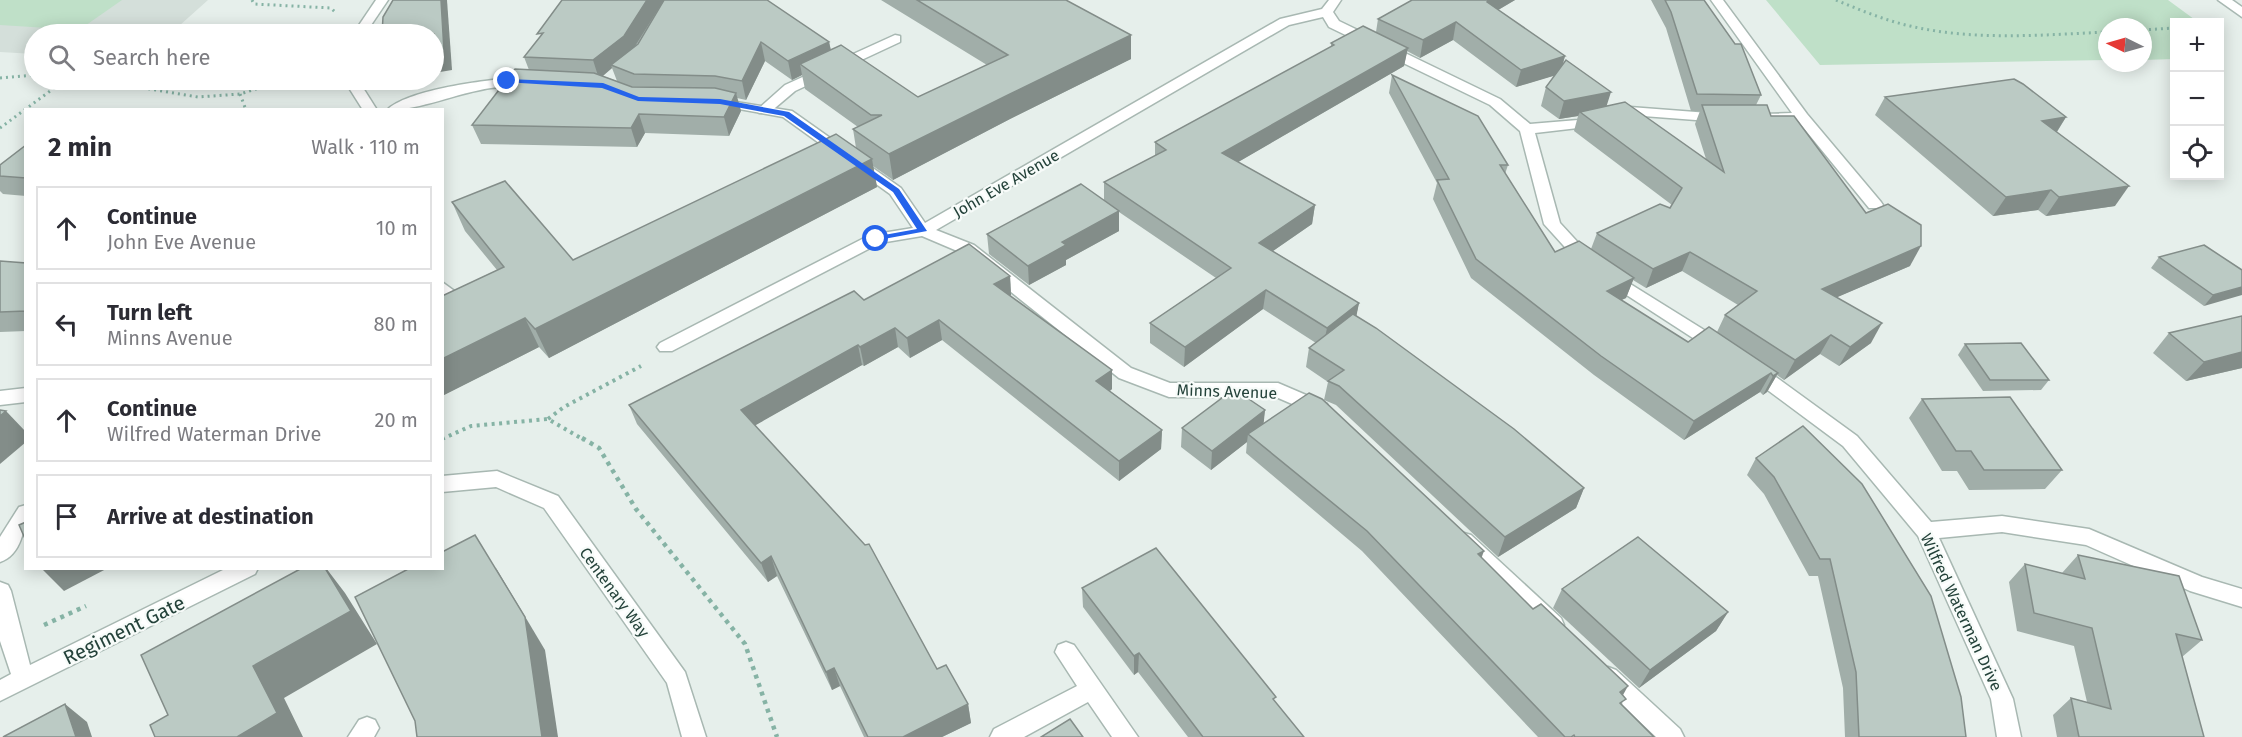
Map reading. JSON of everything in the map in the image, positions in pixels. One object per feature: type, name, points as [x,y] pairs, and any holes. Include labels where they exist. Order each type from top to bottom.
[{"type":"street","points":[[366,24],[382,0]]},
{"type":"street","points":[[1717,0],[1802,117],[1875,206]]},
{"type":"street","points":[[2224,0],[2242,13]]},
{"type":"street","points":[[1331,6],[1334,24],[1495,102],[1527,129],[1578,124],[1630,111],[1701,118],[1735,118]]},
{"type":"street","name":"John Eve Avenue","points":[[666,347],[876,239],[923,231],[1286,22],[1331,6]]},
{"type":"street","points":[[764,110],[790,88],[895,39]]},
{"type":"street","points":[[398,108],[415,100],[507,81],[539,82]]},
{"type":"street","points":[[357,90],[369,108]]},
{"type":"street","points":[[696,101],[720,101],[787,114],[896,191],[923,231]]},
{"type":"street","points":[[1757,117],[1802,117]]},
{"type":"street","name":"Wilfred Waterman Drive","points":[[1527,129],[1552,224],[1585,260],[1756,371],[1850,441],[1926,531],[2002,699],[2008,737]]},
{"type":"street","name":"Minns Avenue","points":[[923,231],[968,249],[1125,373],[1168,390],[1278,390],[1327,412],[1336,420]]},
{"type":"street","points":[[0,398],[24,395]]},
{"type":"street","name":"Centenary Way","points":[[444,484],[497,479],[551,502],[677,679],[694,737]]},
{"type":"street","points":[[0,554],[24,516]]},
{"type":"street","points":[[1926,531],[2002,524],[2089,537],[2197,585],[2242,598]]},
{"type":"street","points":[[1448,526],[1569,640]]},
{"type":"street","name":"Regiment Gate","points":[[0,692],[244,570]]},
{"type":"street","points":[[0,591],[11,641],[24,679]]},
{"type":"street","points":[[1066,652],[1126,737]]},
{"type":"street","points":[[1595,664],[1672,737]]},
{"type":"street","points":[[1002,737],[1092,689]]},
{"type":"path","points":[[252,0],[254,4],[274,7],[331,8],[336,12],[333,19]]},
{"type":"path","points":[[1836,0],[1871,15],[1922,29],[1968,34],[2098,32]]},
{"type":"path","points":[[2152,29],[2170,28]]},
{"type":"path","points":[[0,78],[24,76]]},
{"type":"path","points":[[27,108],[51,90]]},
{"type":"path","points":[[156,90],[198,97],[240,94],[253,90]]},
{"type":"path","points":[[240,94],[245,108]]},
{"type":"path","points":[[0,128],[24,110]]},
{"type":"path","points":[[444,439],[471,426],[548,419],[564,407],[635,370],[666,347]]},
{"type":"path","points":[[548,419],[599,448],[636,509],[745,644],[777,737]]},
{"type":"path","points":[[11,641],[94,602]]},
{"type":"shaded area","points":[[0,0],[208,0],[181,24],[24,24],[24,53],[0,52]]},
{"type":"green space","points":[[0,0],[122,0],[88,24],[0,25]]},
{"type":"green space","points":[[1766,0],[2168,0],[2193,18],[2170,18],[2170,59],[2152,60],[2152,18],[2098,18],[2098,60],[1820,65]]},
{"type":"building","points":[[393,0],[441,0],[442,24],[383,24],[383,17]]},
{"type":"building","points":[[562,0],[647,0],[624,36],[593,60],[524,57],[543,33],[537,34]]},
{"type":"building","points":[[664,0],[767,0],[829,42],[788,61],[761,42],[742,81],[715,76],[634,74],[611,65],[638,44]]},
{"type":"building","points":[[917,0],[1066,0],[1131,35],[889,154],[853,129],[882,115],[871,115],[800,64],[841,45],[918,97],[1008,55]]},
{"type":"building","points":[[1412,0],[1489,0],[1487,2],[1565,56],[1521,70],[1456,22],[1423,40],[1378,19]]},
{"type":"building","points":[[1665,0],[1704,0],[1735,44],[1741,44],[1761,95],[1697,94],[1671,12]]},
{"type":"building","points":[[1363,26],[1408,48],[1222,153],[1315,205],[1259,243],[1359,303],[1327,328],[1266,290],[1185,347],[1150,323],[1231,268],[1104,182],[1166,150],[1155,142],[1334,45],[1331,43]]},
{"type":"building","points":[[1566,60],[1611,92],[1564,101],[1546,87]]},
{"type":"building","points":[[515,69],[594,73],[632,87],[715,88],[736,93],[724,117],[639,114],[631,128],[472,125]]},
{"type":"building","points":[[1392,75],[1478,116],[1508,165],[1500,165],[1555,252],[1579,241],[1634,278],[1607,291],[1688,342],[1709,327],[1778,373],[1773,376],[1771,373],[1694,421],[1601,356],[1476,259],[1437,180],[1449,179]]},
{"type":"building","points":[[2014,79],[2066,117],[2042,121],[2129,186],[2059,197],[2051,190],[2006,197],[1885,97]]},
{"type":"building","points":[[1625,102],[1724,172],[1702,105],[1767,105],[1771,116],[1794,116],[1866,213],[1888,204],[1921,225],[1921,246],[1822,289],[1882,323],[1850,347],[1831,335],[1795,360],[1725,315],[1757,291],[1690,252],[1653,269],[1599,235],[1597,233],[1660,204],[1670,208],[1682,188],[1580,112]]},
{"type":"building","points":[[836,134],[872,159],[535,329],[525,318],[444,358],[444,295],[504,267],[452,202],[505,181],[573,260]]},
{"type":"building","points":[[24,147],[24,178],[0,176],[0,165]]},
{"type":"building","points":[[1081,184],[1119,211],[1062,242],[1066,245],[1028,266],[987,234]]},
{"type":"building","points":[[969,244],[1010,276],[994,284],[1112,370],[1096,381],[1162,430],[1119,461],[939,320],[907,338],[895,328],[860,347],[858,345],[741,410],[865,545],[869,544],[937,669],[946,665],[968,704],[903,737],[868,737],[834,668],[826,672],[771,556],[761,563],[629,405],[854,291],[864,300]]},
{"type":"building","points":[[2204,245],[2242,270],[2242,287],[2213,295],[2159,257]]},
{"type":"building","points":[[0,261],[24,263],[24,311],[0,312]]},
{"type":"building","points":[[1353,314],[1376,328],[1514,429],[1584,488],[1505,537],[1339,386],[1328,381],[1344,370],[1309,348]]},
{"type":"building","points":[[2242,316],[2242,352],[2204,362],[2169,333]]},
{"type":"building","points":[[2021,343],[2049,380],[1990,380],[1965,344]]},
{"type":"building","points":[[1234,389],[1265,410],[1212,451],[1182,428]]},
{"type":"building","points":[[1309,393],[1322,399],[1484,551],[1478,554],[1533,609],[1541,604],[1628,686],[1620,692],[1626,699],[1620,703],[1654,737],[1575,737],[1574,735],[1565,737],[1367,531],[1248,434]]},
{"type":"building","points":[[2010,397],[2062,470],[1984,470],[1971,451],[1956,451],[1922,399]]},
{"type":"building","points":[[1803,426],[1862,484],[1931,596],[1961,697],[1966,737],[1859,737],[1856,672],[1830,559],[1820,559],[1774,477],[1756,458]]},
{"type":"building","points":[[24,523],[24,536],[19,525]]},
{"type":"building","points":[[475,535],[525,617],[542,737],[417,737],[415,721],[355,597],[406,570],[444,570],[444,551]]},
{"type":"building","points":[[1638,537],[1728,612],[1650,670],[1562,589]]},
{"type":"building","points":[[1156,548],[1276,697],[1273,699],[1304,737],[1203,737],[1139,653],[1134,656],[1082,588]]},
{"type":"building","points":[[2078,555],[2179,576],[2202,640],[2176,634],[2204,737],[2079,737],[2071,698],[2111,709],[2092,628],[2034,613],[2025,564],[2085,579]]},
{"type":"building","points":[[298,570],[326,570],[351,611],[253,666],[277,713],[237,737],[155,737],[150,725],[168,715],[141,655]]},
{"type":"building","points":[[65,704],[76,737],[3,737]]},
{"type":"building","points":[[1070,719],[1083,737],[1041,737]]},
{"type":"route","points":[[507,81],[603,85],[638,99],[720,101],[787,114],[896,191],[923,231],[876,239]]}]
